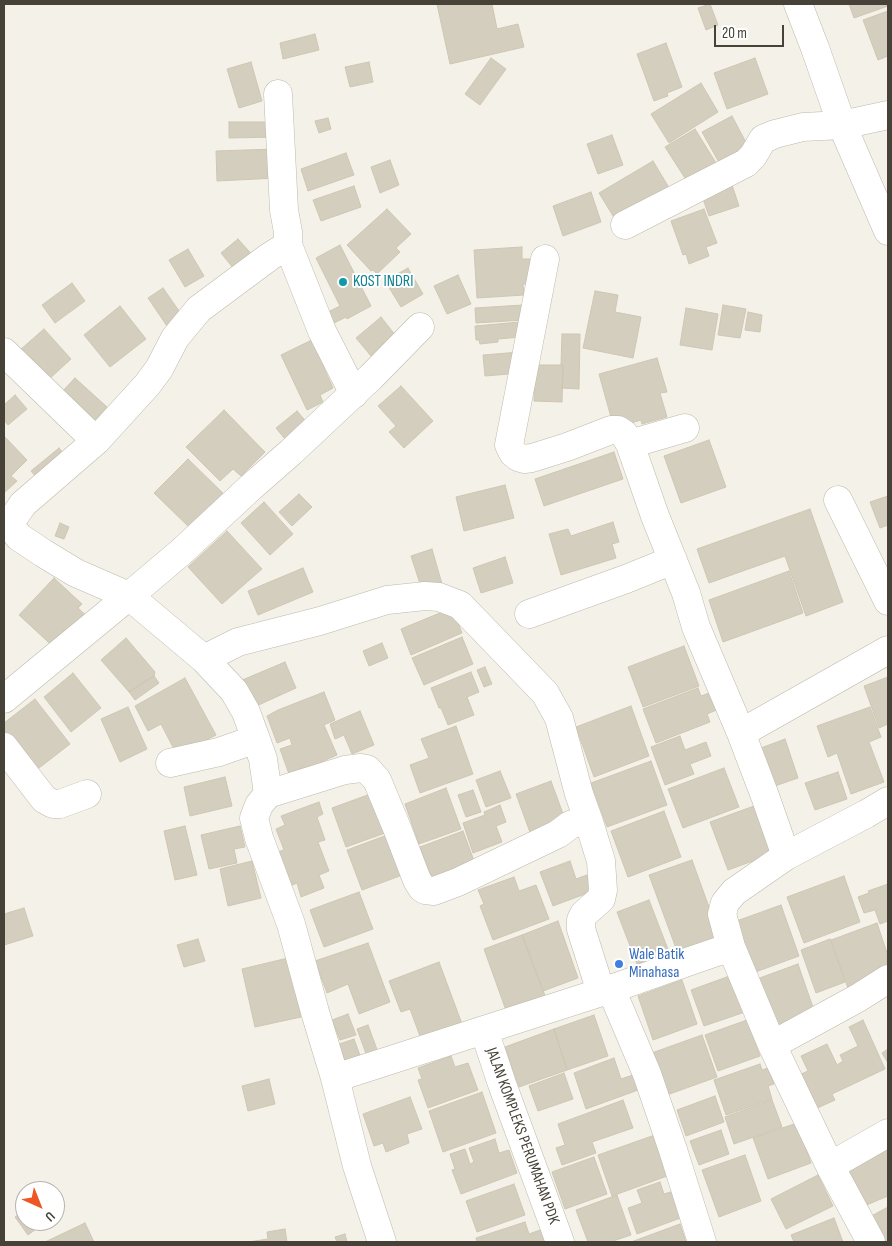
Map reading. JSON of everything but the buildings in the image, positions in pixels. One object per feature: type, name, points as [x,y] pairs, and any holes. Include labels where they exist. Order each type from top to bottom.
[{"type":"street","points":[[798,4],[842,125],[888,231]]},
{"type":"street","points":[[278,94],[284,210],[288,245],[322,330],[354,394]]},
{"type":"street","points":[[624,225],[746,163],[764,139],[775,134],[803,127],[842,125],[888,115]]},
{"type":"street","points":[[268,794],[263,759],[246,712],[234,691],[204,659],[129,596],[76,573],[43,553],[19,537],[12,528],[12,520],[23,504],[96,441],[153,377],[159,370],[175,338],[199,309],[288,245]]},
{"type":"street","points":[[545,260],[509,445],[513,453],[524,459],[567,447],[611,430],[618,430],[624,434],[630,444],[655,516],[686,593],[696,627],[765,796],[786,856]]},
{"type":"street","points":[[4,699],[180,553],[354,394],[420,327]]},
{"type":"street","points":[[4,352],[96,441]]},
{"type":"street","points":[[630,444],[686,428]]},
{"type":"street","points":[[838,500],[888,601]]},
{"type":"street","points":[[529,614],[673,560]]},
{"type":"street","points":[[204,659],[238,642],[320,621],[387,600],[425,596],[439,597],[460,605],[545,693],[558,718],[579,794],[601,861],[603,890],[601,899],[584,914],[581,920],[581,929],[606,991],[647,1074],[702,1242]]},
{"type":"street","points":[[740,733],[888,650]]},
{"type":"street","points":[[170,763],[219,752],[256,739]]},
{"type":"street","points":[[4,747],[44,799],[54,804],[60,804],[87,794]]},
{"type":"street","points":[[382,1242],[357,1166],[335,1078],[314,1012],[291,924],[259,838],[254,818],[259,805],[268,794],[345,770],[361,768],[367,770],[377,780],[417,880],[422,888],[434,891],[458,882],[558,834],[570,825],[588,819]]},
{"type":"street","points":[[871,1242],[830,1166],[772,1045],[731,947],[722,914],[725,903],[734,892],[786,856],[866,814],[888,800]]},
{"type":"street","points":[[335,1078],[606,991],[731,947]]},
{"type":"street","points":[[772,1045],[858,998],[888,979]]},
{"type":"street","name":"JALAN KOMPLEKS PERUMAHAN PDK","points":[[484,1030],[560,1242]]},
{"type":"street","points":[[830,1166],[888,1133]]},
{"type":"place","name":"KOST INDRI","points":[[343,282]]},
{"type":"place","name":"Wale Batik Minahasa","points":[[619,964]]}]
